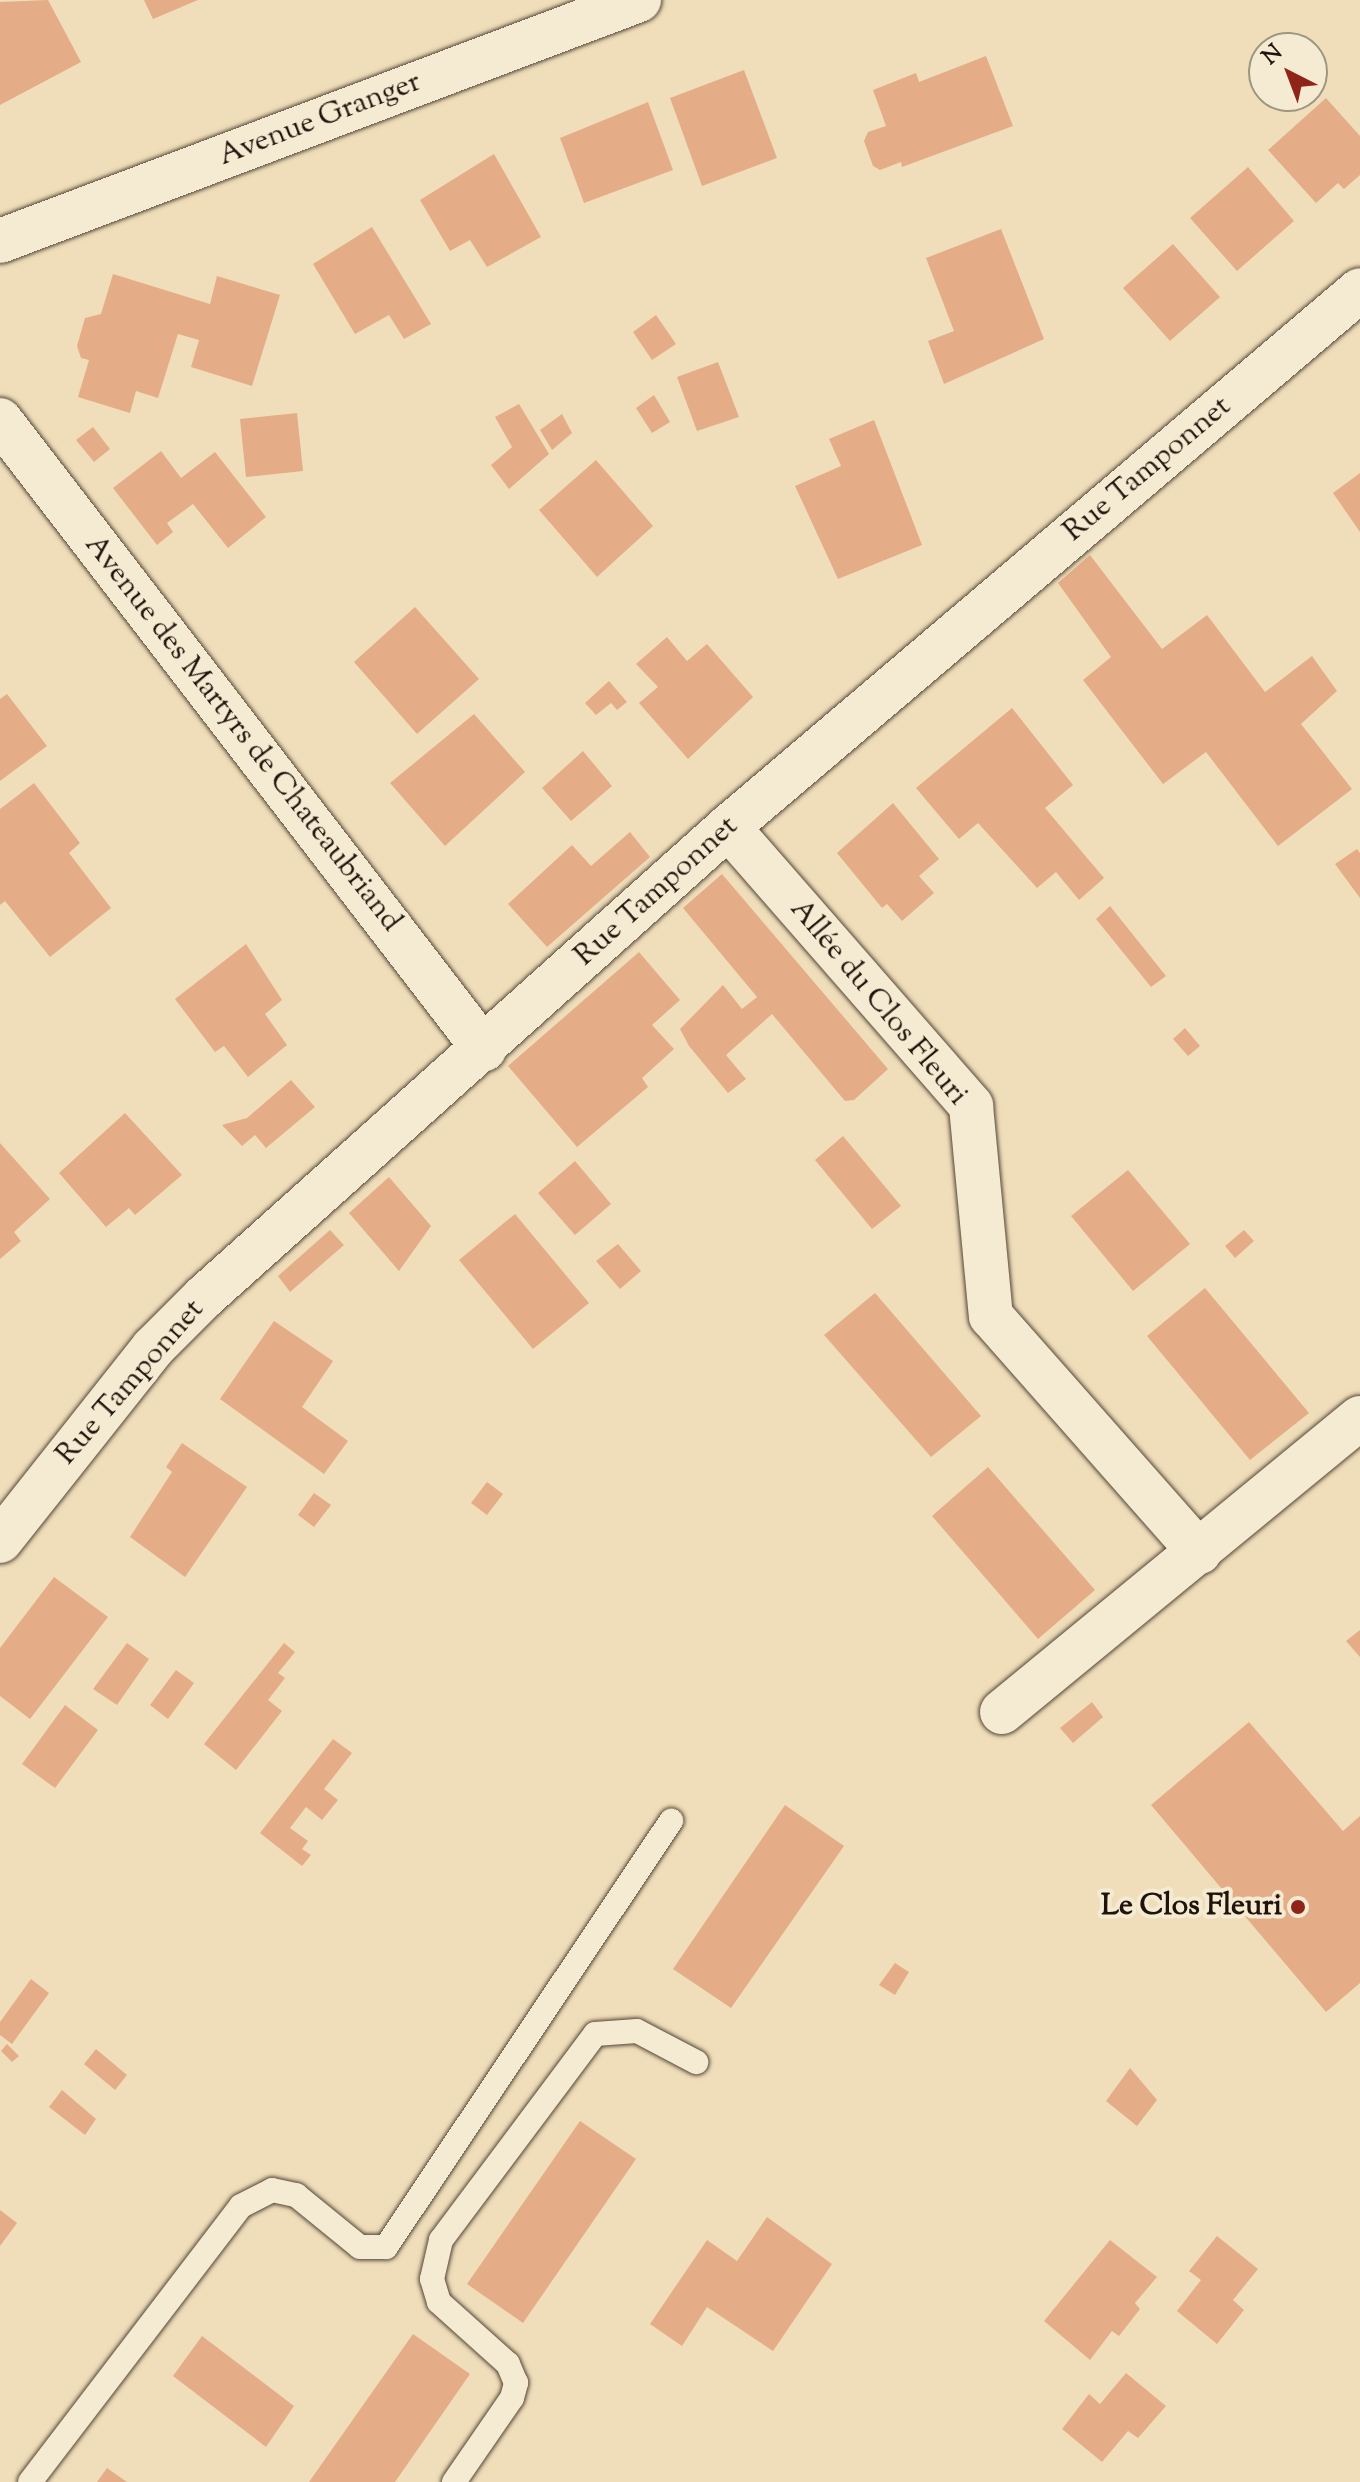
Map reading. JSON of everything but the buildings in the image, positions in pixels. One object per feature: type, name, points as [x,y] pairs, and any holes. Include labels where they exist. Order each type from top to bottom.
[{"type":"street","name":"Avenue Granger","points":[[0,241],[639,0]]},
{"type":"street","name":"Rue Tamponnet","points":[[0,1541],[163,1338],[728,827],[1360,290]]},
{"type":"street","name":"Avenue des Martyrs de Chateaubriand","points":[[0,420],[484,1049]]},
{"type":"street","name":"Allée du Clos Fleuri","points":[[728,827],[971,1106],[991,1316],[1199,1552]]},
{"type":"street","points":[[1002,1712],[1360,1418]]},
{"type":"lane","points":[[30,2482],[241,2206],[272,2190],[296,2195],[360,2247],[386,2247],[671,1821]]},
{"type":"lane","points":[[454,2482],[512,2398],[516,2383],[508,2364],[439,2302],[432,2279],[441,2240],[595,2034],[637,2031],[696,2062]]},
{"type":"place","name":"Le Clos Fleuri","points":[[1298,1907]]}]
